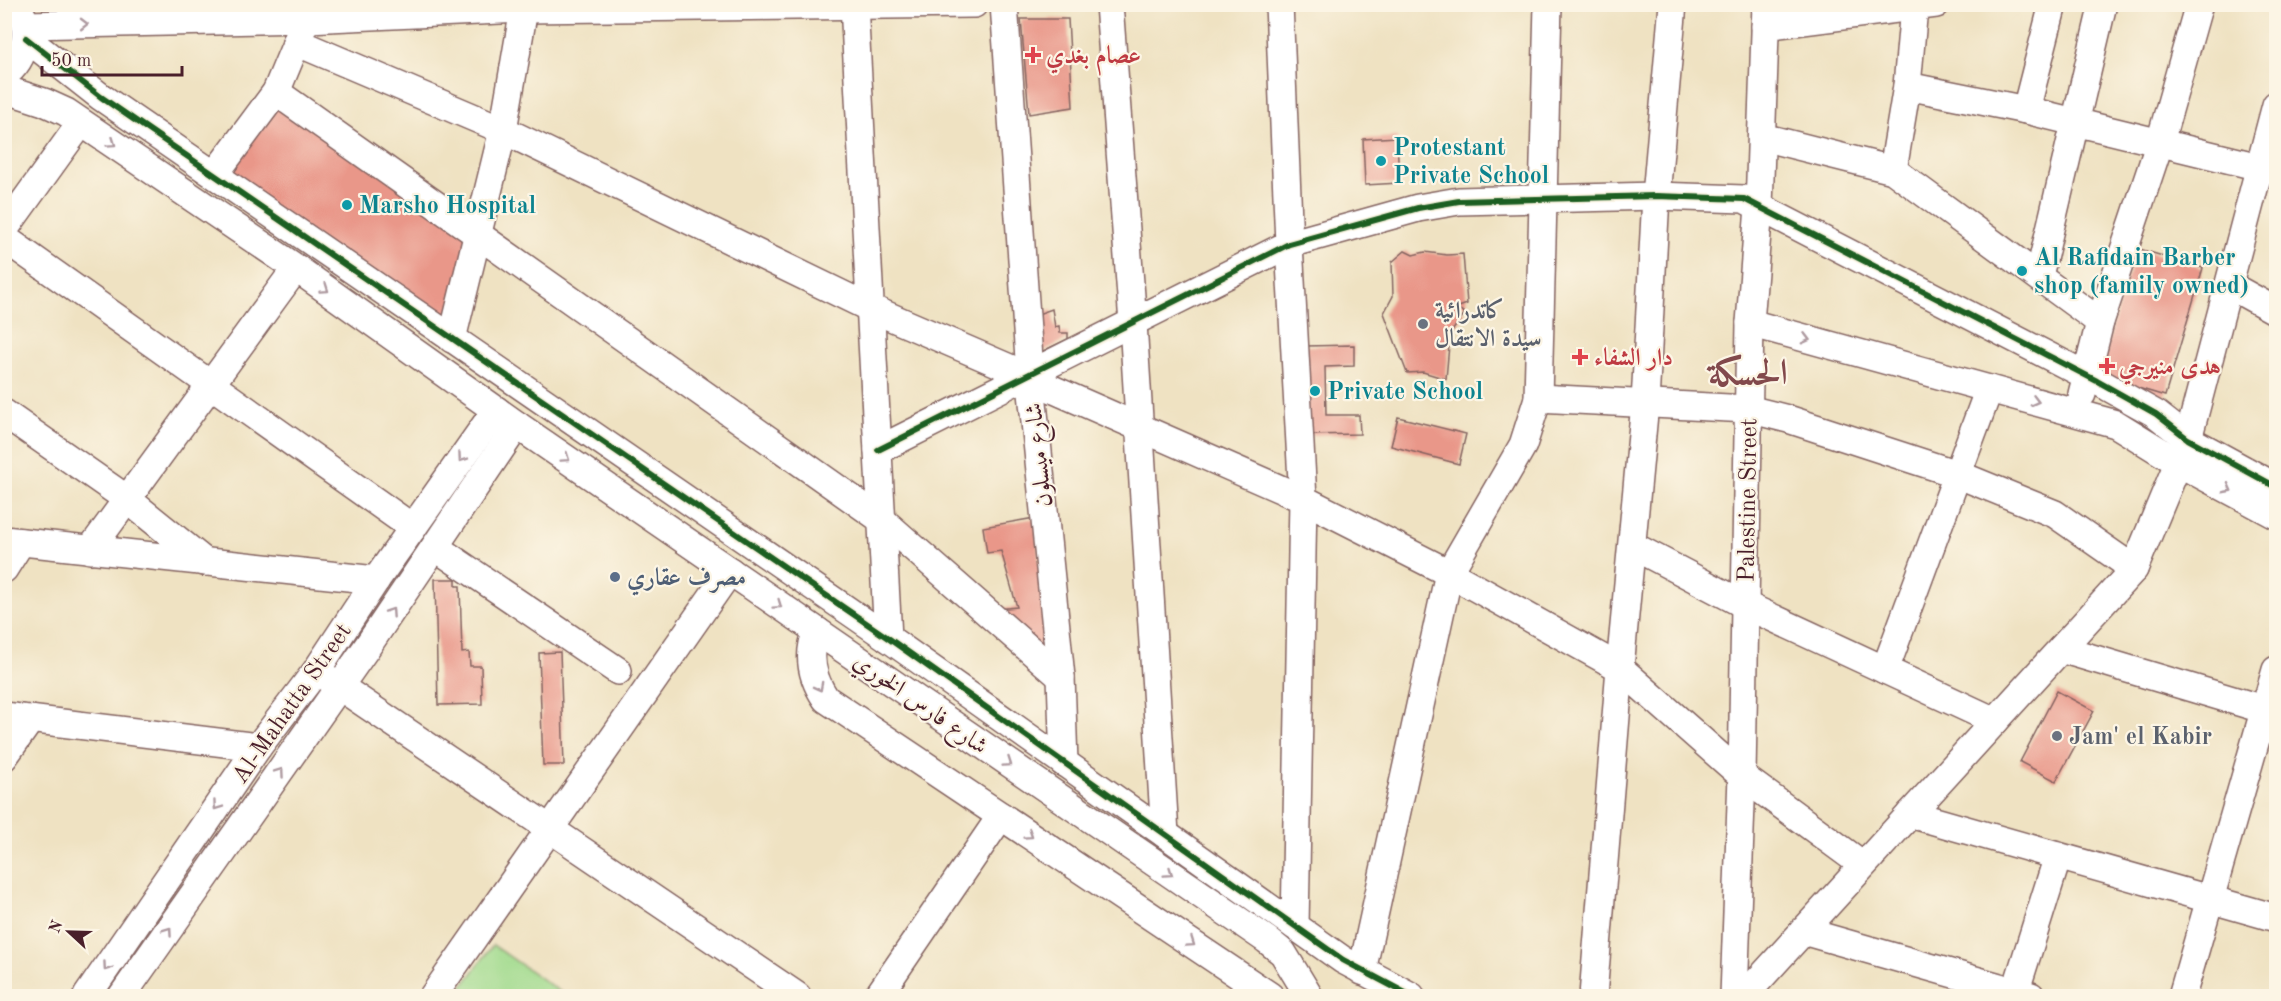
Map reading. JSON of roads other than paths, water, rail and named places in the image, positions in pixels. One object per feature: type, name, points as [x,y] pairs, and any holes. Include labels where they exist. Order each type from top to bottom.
[{"type":"street","points":[[26,19],[302,31],[524,9],[974,4]]},
{"type":"street","name":"شارع ميسلون","points":[[1004,4],[1030,373],[1061,677],[1064,762]]},
{"type":"street","points":[[1109,4],[1133,323],[1165,834]]},
{"type":"street","points":[[1280,4],[1289,244],[1303,499],[1295,926]]},
{"type":"street","points":[[1362,971],[1449,573],[1523,445],[1538,398],[1548,4]]},
{"type":"street","points":[[1593,996],[1620,668],[1645,404],[1656,196],[1673,4]]},
{"type":"street","points":[[2026,110],[2053,4]]},
{"type":"street","points":[[2039,276],[2103,4]]},
{"type":"street","points":[[2077,413],[2100,322],[2160,142],[2199,4]]},
{"type":"street","points":[[854,5],[888,638]]},
{"type":"street","points":[[1766,15],[1925,6],[1907,86],[1893,170]]},
{"type":"street","points":[[452,339],[503,130],[524,9]]},
{"type":"street","name":"Palestine Street","points":[[1734,996],[1742,776],[1750,323],[1759,207],[1766,15]]},
{"type":"street","points":[[4,75],[17,63],[23,51],[26,19]]},
{"type":"street","points":[[26,19],[101,97],[888,638],[1295,926],[1362,971],[1411,996]]},
{"type":"street","points":[[215,174],[276,92],[302,31]]},
{"type":"street","points":[[302,31],[870,308],[1014,370],[1030,373],[1050,388],[1303,499],[1449,573],[1620,668],[1742,776],[1863,865]]},
{"type":"street","points":[[1907,86],[2026,110],[2268,169]]},
{"type":"street","name":"شارع فارس الخوري","points":[[4,89],[66,112],[296,268],[507,418],[1275,946],[1294,969],[1309,996]]},
{"type":"street","points":[[276,92],[882,520],[1061,677]]},
{"type":"street","points":[[1744,996],[2134,569],[2184,451],[2229,285],[2268,169],[2277,105]]},
{"type":"street","points":[[4,230],[81,123]]},
{"type":"street","points":[[1762,137],[1893,170],[2100,322]]},
{"type":"street","points":[[878,450],[1289,244],[1438,204],[1479,199],[1656,196],[1744,200],[2156,414],[2184,451],[2277,515]]},
{"type":"street","points":[[4,238],[413,528]]},
{"type":"street","points":[[90,550],[296,268]]},
{"type":"street","points":[[2229,285],[2277,311]]},
{"type":"street","points":[[1750,323],[2116,424],[2277,487]]},
{"type":"street","points":[[1885,670],[1989,389]]},
{"type":"street","points":[[1538,398],[1748,409],[1788,419],[1957,474],[2055,514],[2134,569]]},
{"type":"street","points":[[4,413],[127,500],[205,562]]},
{"type":"street","name":"Al-Mahatta Street","points":[[87,996],[258,747],[316,671],[413,528],[507,418]]},
{"type":"street","name":"Al-Mahatta Street","points":[[122,996],[435,547],[507,418]]},
{"type":"street","points":[[4,569],[13,541],[376,580]]},
{"type":"street","points":[[1633,546],[1745,605],[1995,721]]},
{"type":"street","points":[[435,547],[618,671]]},
{"type":"street","points":[[433,996],[730,571]]},
{"type":"street","points":[[816,631],[811,662],[815,681],[825,699],[1270,996]]},
{"type":"street","points":[[2061,649],[2271,711]]},
{"type":"street","points":[[2182,996],[2210,899],[2271,711],[2277,670]]},
{"type":"street","points":[[316,671],[797,996]]},
{"type":"street","points":[[4,716],[258,747]]},
{"type":"street","points":[[4,757],[31,719]]},
{"type":"street","points":[[1910,814],[2277,918]]},
{"type":"street","points":[[878,996],[1001,816]]},
{"type":"street","points":[[1803,932],[2020,995],[2058,856]]},
{"type":"place","name":"عصام بغدي","points":[[1033,55]]},
{"type":"place","name":"Protestant Private School","points":[[1381,161]]},
{"type":"place","name":"Marsho Hospital","points":[[347,205]]},
{"type":"place","name":"Al Rafidain Barber shop (family owned)","points":[[2022,271]]},
{"type":"place","name":"كاتدرائية سيدة الانتقال","points":[[1423,324]]},
{"type":"place","name":"دار الشفاء","points":[[1580,357]]},
{"type":"place","name":"هدى منيرجي","points":[[2107,366]]},
{"type":"place","name":"Private School","points":[[1315,391]]},
{"type":"place","name":"مصرف عقاري","points":[[615,577]]},
{"type":"place","name":"Jam' el Kabir","points":[[2057,736]]},
{"type":"district","name":"الحسكة","points":[[1748,371]]}]
